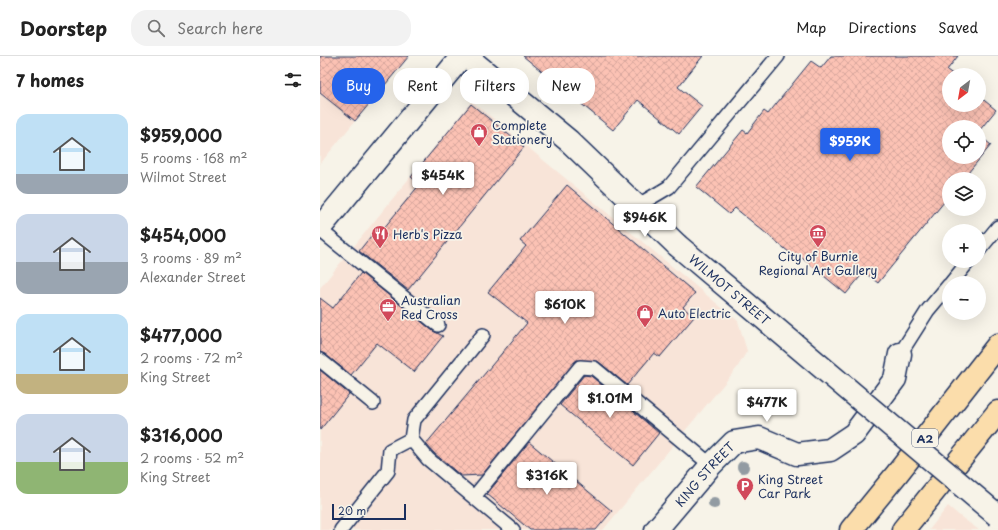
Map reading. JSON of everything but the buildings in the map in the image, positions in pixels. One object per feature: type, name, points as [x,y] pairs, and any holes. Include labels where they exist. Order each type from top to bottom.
[{"type":"highway","name":"A2","points":[[850,530],[896,475],[998,345]]},
{"type":"highway","points":[[903,530],[998,412]]},
{"type":"street","points":[[320,229],[462,56]]},
{"type":"street","name":"WILMOT STREET","points":[[466,56],[568,141],[677,245],[998,516]]},
{"type":"street","name":"KING STREET","points":[[656,530],[711,465],[734,442],[759,438],[797,454],[830,450],[854,434],[895,379],[900,354]]},
{"type":"lane","points":[[637,206],[669,187],[778,56]]},
{"type":"lane","points":[[986,241],[998,226]]},
{"type":"lane","points":[[320,229],[438,325]]},
{"type":"lane","points":[[957,276],[963,268]]},
{"type":"lane","points":[[900,354],[928,310],[942,293]]},
{"type":"lane","points":[[483,335],[414,420],[411,439],[428,459],[513,530]]},
{"type":"lane","points":[[320,360],[373,403]]},
{"type":"lane","points":[[474,497],[580,367],[594,368],[711,465]]},
{"type":"lane","points":[[341,530],[388,471],[390,450],[411,439]]},
{"type":"shaded area","points":[[320,56],[408,56],[398,68],[393,68],[393,74],[385,84],[385,68],[332,68],[332,104],[369,104],[320,164]]},
{"type":"shaded area","points":[[470,104],[476,104],[738,321],[747,351],[737,368],[603,530],[320,530],[320,288]]},
{"type":"shaded area","points":[[948,506],[961,517],[979,530],[929,530]]},
{"type":"place","name":"Complete Stationery","points":[[479,147]]},
{"type":"place","name":"City of Burnie Regional Art Gallery","points":[[818,248]]},
{"type":"place","name":"Herb's Pizza","points":[[380,249]]},
{"type":"place","name":"Australian Red Cross","points":[[388,322]]},
{"type":"place","name":"Auto Electric","points":[[645,328]]},
{"type":"place","name":"King Street Car Park","points":[[745,501]]}]
